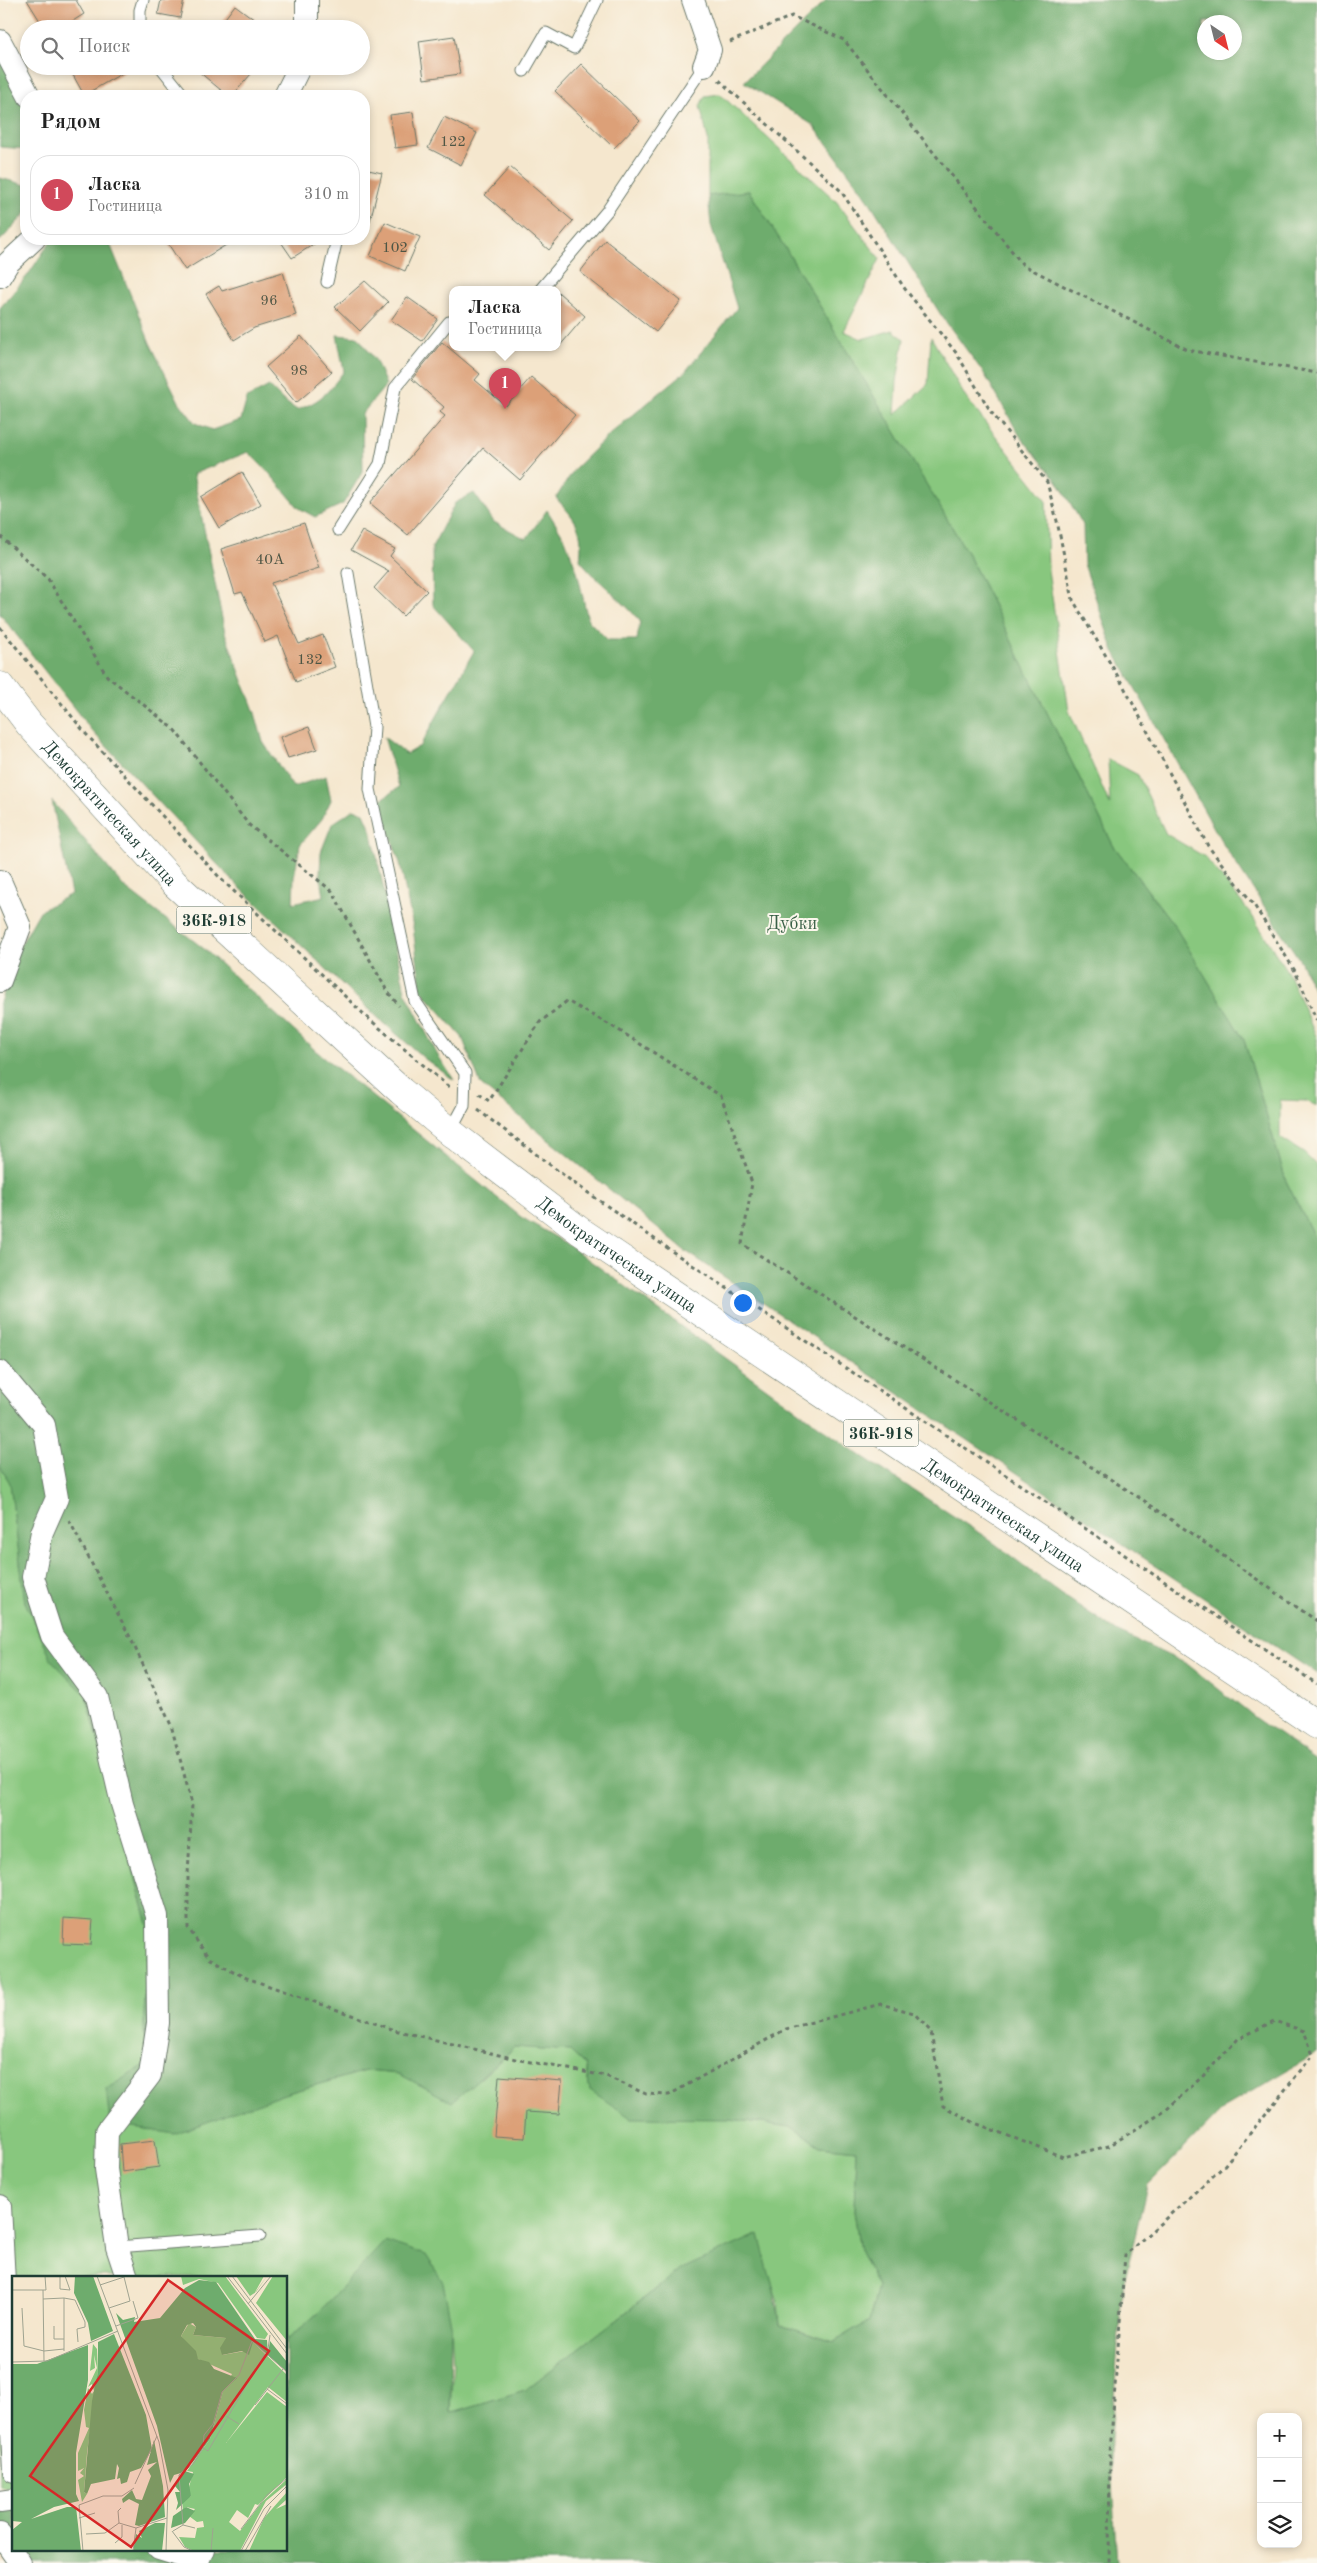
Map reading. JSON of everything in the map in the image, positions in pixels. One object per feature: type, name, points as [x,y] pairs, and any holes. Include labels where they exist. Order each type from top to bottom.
[{"type":"main road","name":"Демократическая улица","points":[[0,686],[29,724],[174,883],[401,1091],[450,1132],[580,1232],[1317,1725]]},
{"type":"street","points":[[306,20],[307,0]]},
{"type":"street","points":[[693,0],[707,58]]},
{"type":"street","points":[[0,41],[26,90]]},
{"type":"street","points":[[288,90],[296,75]]},
{"type":"street","points":[[0,276],[8,263],[28,245]]},
{"type":"street","points":[[0,881],[20,927],[0,981]]},
{"type":"street","points":[[0,1372],[44,1425],[57,1498],[42,1532],[32,1578],[52,1636],[97,1697],[122,1804],[157,1916],[158,2023],[150,2075],[107,2131],[106,2169],[117,2247],[126,2276]]},
{"type":"street","points":[[0,2206],[12,2433]]},
{"type":"street","points":[[0,2534],[20,2563]]},
{"type":"street","points":[[163,2550],[199,2558]]},
{"type":"lane","points":[[140,20],[143,0]]},
{"type":"lane","points":[[524,70],[546,33],[574,48],[597,0]]},
{"type":"lane","points":[[543,286],[607,211],[707,58]]},
{"type":"lane","points":[[167,75],[179,90]]},
{"type":"lane","points":[[328,282],[336,245]]},
{"type":"lane","points":[[338,530],[380,464],[395,388],[449,322]]},
{"type":"lane","points":[[348,573],[374,727],[370,789],[416,1001],[465,1073],[464,1106],[450,1132]]},
{"type":"lane","points":[[117,2247],[260,2236]]},
{"type":"path","points":[[1317,373],[1188,350],[1023,265],[844,40],[792,16],[707,58],[841,191],[904,289],[957,354],[990,412],[1047,482],[1073,600],[1123,685],[1203,838],[1254,906],[1275,938],[1295,971],[1317,1021]]},
{"type":"path","points":[[0,536],[48,579],[107,676],[174,728],[249,825],[332,891],[387,991],[400,1006]]},
{"type":"path","points":[[0,628],[86,734],[222,880],[368,1018],[464,1099],[574,1183],[679,1256],[1317,1684]]},
{"type":"path","points":[[465,1083],[489,1101],[540,1022],[568,1001],[617,1029],[721,1096],[752,1182],[742,1244],[1143,1500],[1317,1621]]},
{"type":"path","points":[[57,1498],[131,1639],[171,1726],[192,1804],[188,1875],[188,1928],[209,1958],[244,1977],[394,2030],[520,2060],[606,2076],[646,2094],[669,2096],[786,2029],[881,2004],[914,2013],[931,2032],[943,2106],[975,2123],[1063,2157],[1109,2146],[1165,2111],[1203,2076],[1238,2039],[1274,2021],[1304,2031],[1313,2055],[1223,2167],[1125,2255],[1110,2452],[1108,2563]]},
{"type":"green space","points":[[826,0],[1317,0],[1317,998],[1301,962],[1223,844],[1113,649],[1084,564],[1083,525],[1058,482],[1020,436],[985,375],[941,315],[866,196],[813,125],[744,82]]},
{"type":"green space","points":[[0,53],[20,93],[20,149],[0,147]]},
{"type":"green space","points":[[720,94],[836,201],[880,259],[844,331],[862,339],[893,330],[904,339],[897,381],[895,415],[928,384],[931,337],[966,398],[1046,500],[1048,570],[1069,711],[1110,805],[1108,759],[1138,775],[1166,834],[1205,857],[1251,914],[1288,973],[1317,1038],[1317,1106],[1306,1101],[1280,1100],[1280,1138],[1305,1154],[1317,1166],[1317,1243],[1286,1181],[1244,1040],[1174,925],[1113,845],[968,554],[787,251],[749,191],[708,196],[708,139],[700,106],[705,96]]},
{"type":"green space","points":[[0,178],[20,183],[20,219],[0,241]]},
{"type":"green space","name":"Дубки","points":[[749,191],[787,251],[968,554],[1113,845],[1174,925],[1244,1040],[1286,1181],[1317,1243],[1317,1674],[684,1250],[481,1085],[462,1037],[421,990],[413,927],[400,863],[382,811],[381,800],[399,787],[384,737],[406,754],[420,746],[474,651],[433,605],[432,547],[455,503],[474,493],[494,522],[526,539],[547,510],[565,539],[577,571],[588,620],[608,640],[637,640],[640,621],[580,560],[581,540],[577,525],[569,512],[556,498],[575,468],[610,434],[685,372],[737,308],[711,225],[708,196]]},
{"type":"green space","points":[[48,245],[110,245],[150,343],[179,402],[195,423],[212,430],[241,420],[247,398],[269,386],[284,401],[297,410],[319,399],[344,371],[337,335],[358,337],[376,361],[386,385],[362,414],[363,471],[343,504],[315,517],[299,508],[248,452],[193,474],[225,633],[255,713],[263,742],[293,787],[326,776],[331,800],[322,819],[300,845],[294,877],[293,903],[324,896],[320,873],[321,852],[332,824],[354,809],[364,813],[371,829],[405,991],[437,1054],[454,1080],[425,1059],[376,1016],[236,884],[92,731],[0,614],[0,308],[28,275]]},
{"type":"green space","points":[[52,801],[124,887],[203,948],[316,1051],[521,1217],[564,1242],[851,1449],[990,1540],[1061,1594],[1118,1632],[1187,1664],[1255,1718],[1317,1761],[1317,2053],[1225,2107],[1147,2186],[1122,2291],[1110,2451],[1117,2563],[20,2563],[0,2534],[0,2502],[12,2500],[12,2550],[288,2550],[288,2339],[319,2312],[385,2241],[426,2255],[443,2282],[451,2324],[450,2413],[525,2390],[682,2269],[759,2234],[774,2291],[780,2325],[834,2342],[869,2321],[878,2287],[860,2251],[854,2211],[856,2150],[820,2146],[792,2127],[730,2119],[631,2118],[590,2090],[585,2065],[570,2051],[515,2047],[452,2102],[399,2074],[366,2071],[287,2093],[174,2134],[110,2123],[106,2089],[145,2065],[144,2015],[149,1928],[86,1695],[52,1661],[25,1602],[10,1483],[0,1466],[0,1003],[16,953],[40,911],[71,894]]},
{"type":"green space","points":[[0,1466],[10,1483],[25,1602],[86,1695],[149,1928],[144,2015],[145,2065],[234,2111],[287,2093],[366,2071],[399,2074],[424,2085],[481,2078],[515,2047],[570,2051],[585,2065],[590,2090],[730,2119],[792,2127],[820,2146],[856,2150],[854,2211],[860,2251],[878,2287],[869,2321],[834,2342],[780,2325],[778,2301],[766,2268],[759,2235],[682,2269],[525,2390],[450,2413],[453,2363],[451,2324],[319,2312],[288,2339],[288,2276],[12,2276],[12,2489],[0,2486]]},
{"type":"building","points":[[27,0],[76,0],[84,14],[74,20],[39,20]]},
{"type":"building","points":[[161,0],[184,0],[180,18],[158,14]]},
{"type":"building","points":[[235,5],[255,20],[224,20]]},
{"type":"building","points":[[454,36],[460,74],[424,79],[419,41]]},
{"type":"building","points":[[581,64],[640,121],[614,148],[555,91]]},
{"type":"building","points":[[73,75],[119,75],[93,90],[81,90]]},
{"type":"building","points":[[203,75],[250,75],[237,90],[221,90]]},
{"type":"building","points":[[413,112],[418,145],[395,148],[390,115]]},
{"type":"building","points":[[444,117],[477,133],[461,165],[428,148]]},
{"type":"building","points":[[510,167],[573,221],[549,250],[485,195]]},
{"type":"building","points":[[370,170],[382,173],[370,221]]},
{"type":"building","points":[[385,222],[420,237],[405,271],[370,256]]},
{"type":"building","points":[[605,240],[681,301],[656,332],[580,272]]},
{"type":"building","points":[[169,245],[226,245],[185,270]]},
{"type":"building","points":[[283,245],[313,245],[292,258]]},
{"type":"building","points":[[283,272],[296,315],[254,328],[234,340],[206,294],[219,286],[222,291]]},
{"type":"building","points":[[365,281],[388,302],[360,331],[335,307]]},
{"type":"building","points":[[561,295],[585,316],[561,344]]},
{"type":"building","points":[[407,297],[438,319],[422,341],[391,320]]},
{"type":"building","points":[[301,336],[332,372],[296,403],[266,367]]},
{"type":"building","points":[[442,342],[449,348],[449,351],[453,351],[480,374],[475,380],[506,406],[531,377],[575,415],[520,480],[483,448],[408,535],[370,503],[445,416],[440,412],[444,407],[412,379]]},
{"type":"building","points":[[242,472],[261,504],[219,528],[201,497]]},
{"type":"building","points":[[304,523],[319,568],[271,583],[299,644],[323,635],[335,667],[296,682],[278,636],[265,642],[242,592],[235,594],[221,549]]},
{"type":"building","points":[[362,531],[395,549],[390,556],[427,591],[403,616],[374,588],[389,571],[351,550]]},
{"type":"building","points":[[309,727],[317,749],[288,758],[280,737]]},
{"type":"building","points":[[64,1918],[93,1920],[91,1945],[63,1944]]},
{"type":"building","points":[[499,2076],[562,2081],[559,2114],[526,2112],[524,2138],[494,2136]]},
{"type":"building","points":[[155,2140],[159,2167],[122,2172],[120,2144]]},
{"type":"place","name":"Ласка","points":[[505,409]]}]
